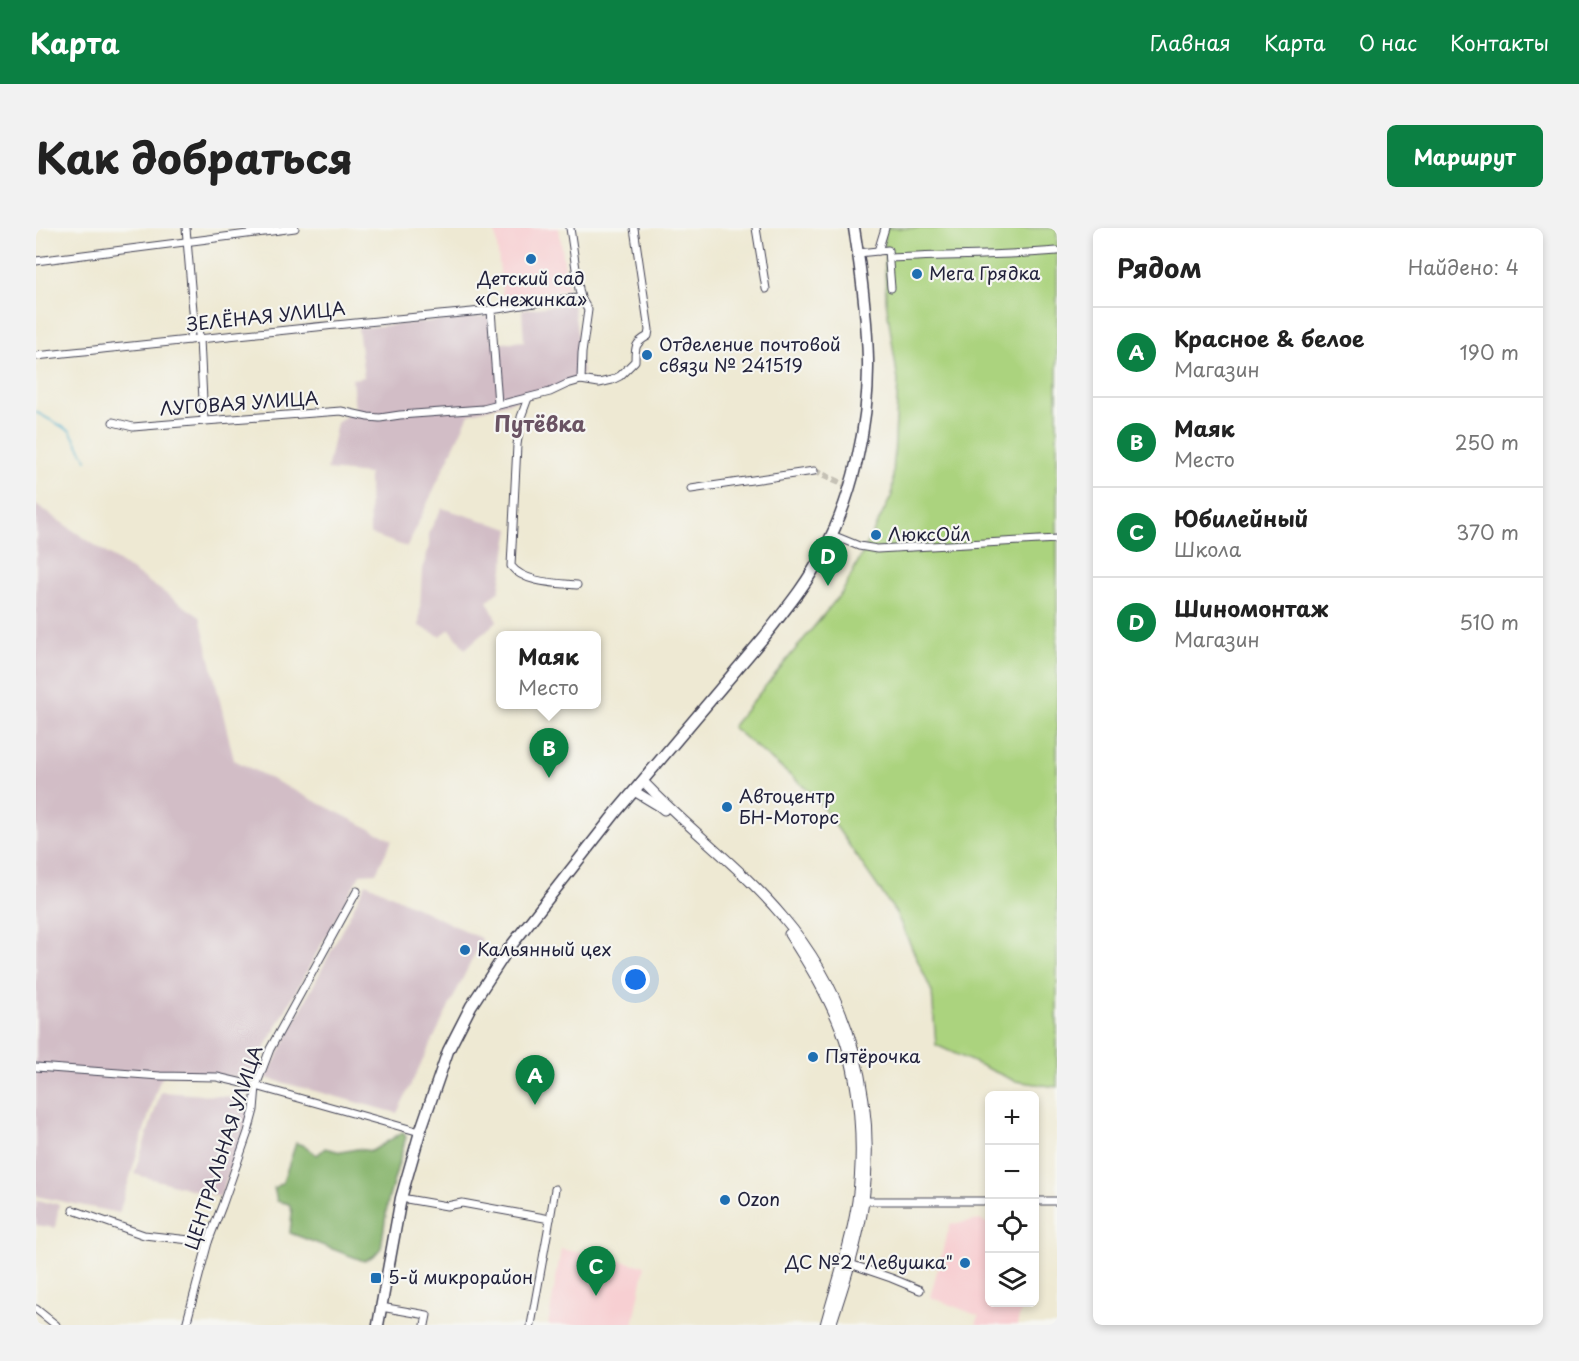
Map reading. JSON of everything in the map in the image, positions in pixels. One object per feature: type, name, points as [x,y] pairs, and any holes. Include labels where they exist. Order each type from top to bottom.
[{"type":"main road","points":[[378,1325],[401,1198],[420,1132],[448,1051],[476,997],[507,951],[634,791],[770,629],[822,556],[832,535],[854,474],[865,412],[868,361],[854,228]]},
{"type":"main road","points":[[643,781],[665,805],[770,902],[784,918],[807,949],[828,985],[848,1030],[861,1080],[867,1148],[864,1201],[850,1264],[831,1325]]},
{"type":"main road","points":[[634,791],[659,806],[767,906],[789,934],[813,972],[842,1031],[849,1053],[858,1113],[859,1175],[857,1202],[825,1325]]},
{"type":"street","points":[[186,228],[194,322],[189,340]]},
{"type":"street","points":[[36,261],[271,229],[295,228]]},
{"type":"street","points":[[570,228],[581,298],[588,310],[584,327],[581,380],[592,383],[612,380],[620,376],[635,361],[637,344],[648,336],[634,228]]},
{"type":"street","points":[[756,228],[766,290]]},
{"type":"street","points":[[878,250],[885,228]]},
{"type":"street","points":[[858,253],[888,250],[891,288]]},
{"type":"street","points":[[889,258],[988,256],[1057,251]]},
{"type":"street","name":"ЗЕЛЁНАЯ УЛИЦА","points":[[36,356],[491,310],[561,298],[581,298]]},
{"type":"street","points":[[491,310],[498,404]]},
{"type":"street","points":[[194,322],[200,339],[204,421]]},
{"type":"street","name":"ЛУГОВАЯ УЛИЦА","points":[[113,422],[133,427],[341,411],[368,417],[483,409],[550,392],[581,380]]},
{"type":"street","points":[[528,398],[521,417],[517,445],[511,566],[523,577],[578,585]]},
{"type":"street","points":[[509,402],[515,404],[521,417]]},
{"type":"street","points":[[691,489],[814,471]]},
{"type":"street","points":[[832,535],[859,546],[877,549],[1057,539]]},
{"type":"street","name":"ЦЕНТРАЛЬНАЯ УЛИЦА","points":[[186,1325],[208,1242],[248,1132],[254,1110],[256,1086],[270,1049],[357,891]]},
{"type":"street","points":[[36,1067],[160,1076],[216,1077],[420,1132]]},
{"type":"street","points":[[531,1325],[555,1189]]},
{"type":"street","points":[[401,1198],[447,1206],[462,1203],[550,1219]]},
{"type":"street","points":[[864,1201],[985,1201]]},
{"type":"street","points":[[1039,1201],[1057,1202]]},
{"type":"street","points":[[73,1210],[144,1235],[208,1242]]},
{"type":"street","points":[[850,1264],[920,1290]]},
{"type":"street","points":[[381,1307],[427,1315],[425,1325]]},
{"type":"street","points":[[36,1309],[56,1325]]},
{"type":"shaded area","name":"Детский сад «Снежинка»","points":[[495,228],[559,228],[568,289],[503,298]]},
{"type":"shaded area","points":[[573,303],[583,374],[555,389],[469,414],[407,547],[370,534],[369,474],[327,470],[337,423],[355,409],[352,379],[364,377],[358,328],[490,316],[494,344],[524,341],[522,310]]},
{"type":"shaded area","points":[[36,505],[200,617],[234,760],[392,840],[376,873],[360,874],[249,1077],[164,1075],[159,1082],[119,1213],[36,1196]]},
{"type":"shaded area","points":[[442,508],[510,529],[499,591],[487,601],[497,621],[465,649],[450,629],[440,636],[419,626],[422,571],[429,546],[429,532]]},
{"type":"shaded area","points":[[366,883],[482,939],[397,1113],[266,1078]]},
{"type":"shaded area","points":[[161,1092],[250,1098],[247,1123],[220,1197],[134,1174]]},
{"type":"shaded area","points":[[36,1201],[59,1204],[55,1228],[36,1225]]},
{"type":"shaded area","name":"ДС №2 \"Левушка\"","points":[[982,1220],[985,1222],[985,1307],[1022,1307],[1017,1325],[978,1325],[976,1324],[979,1316],[930,1297],[950,1224]]},
{"type":"shaded area","points":[[561,1249],[645,1266],[633,1325],[548,1325]]},
{"type":"green space","points":[[884,228],[1057,228],[1057,1087],[1015,1081],[936,1045],[932,992],[896,913],[815,796],[732,727],[843,591],[892,495],[898,381],[886,301]]},
{"type":"green space","points":[[403,1132],[406,1137],[388,1201],[381,1248],[374,1256],[364,1261],[290,1233],[292,1212],[289,1204],[277,1201],[274,1188],[283,1182],[296,1143],[305,1146],[317,1155],[325,1148],[341,1152],[357,1149],[372,1151]]},
{"type":"waterway","points":[[36,412],[70,431],[87,460]]},
{"type":"tunnel","points":[[814,471],[850,487]]},
{"type":"place","name":"Детский сад «Снежинка»","points":[[531,259]]},
{"type":"place","name":"Мега Грядка","points":[[917,274]]},
{"type":"place","name":"Отделение почтовой связи № 241519","points":[[647,355]]},
{"type":"place","name":"ЛюксОйл","points":[[876,535]]},
{"type":"place","name":"Шиномонтаж","points":[[828,586]]},
{"type":"place","name":"Маяк","points":[[549,778]]},
{"type":"place","name":"Автоцентр БН-Моторс","points":[[727,807]]},
{"type":"place","name":"Кальянный цех","points":[[465,950]]},
{"type":"place","name":"Пятёрочка","points":[[813,1057]]},
{"type":"place","name":"Красное & белое","points":[[535,1105]]},
{"type":"place","name":"Ozon","points":[[725,1200]]},
{"type":"place","name":"ДС №2 \"Левушка\"","points":[[965,1263]]},
{"type":"place","name":"5-й микрорайон","points":[[376,1278]]},
{"type":"place","name":"Юбилейный","points":[[596,1296]]},
{"type":"district","name":"Путёвка","points":[[540,425]]}]
